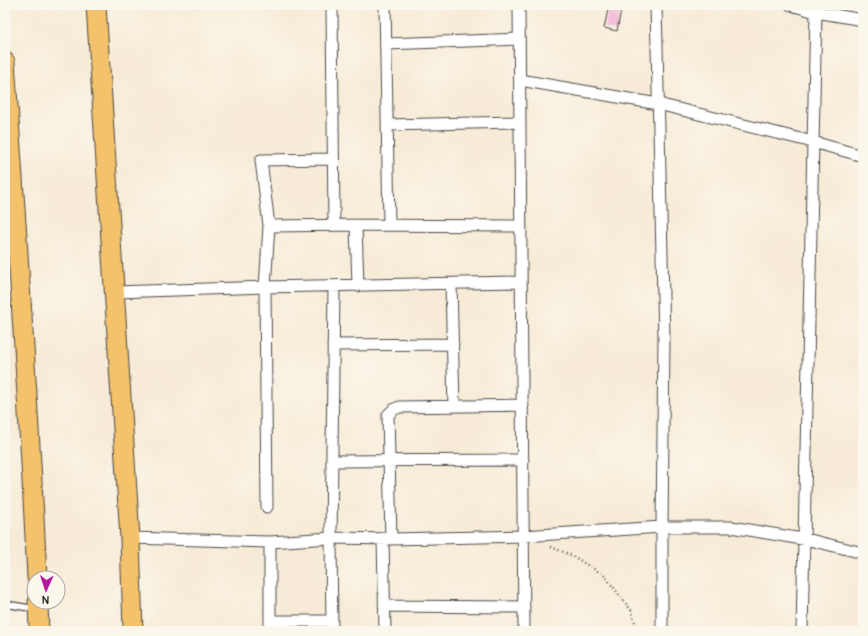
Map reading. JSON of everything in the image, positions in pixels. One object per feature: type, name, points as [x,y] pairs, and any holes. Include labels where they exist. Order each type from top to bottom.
[{"type":"highway","points":[[96,5],[130,538],[133,631]]},
{"type":"highway","points":[[5,62],[21,291],[37,570]]},
{"type":"highway","points":[[38,610],[40,631]]},
{"type":"street","points":[[332,5],[334,225]]},
{"type":"street","points":[[385,5],[389,225]]},
{"type":"street","points":[[519,5],[524,631]]},
{"type":"street","points":[[656,5],[664,338],[662,631]]},
{"type":"street","points":[[791,5],[816,12],[863,20]]},
{"type":"street","points":[[802,631],[816,12]]},
{"type":"street","points":[[386,44],[520,39]]},
{"type":"street","points":[[520,80],[658,104],[813,142],[863,156]]},
{"type":"street","points":[[388,125],[520,122]]},
{"type":"street","points":[[267,507],[265,287],[268,226],[261,160],[333,159]]},
{"type":"street","points":[[356,225],[358,286]]},
{"type":"street","points":[[268,226],[521,226]]},
{"type":"street","points":[[114,292],[265,287],[521,282]]},
{"type":"street","points":[[451,284],[454,406]]},
{"type":"street","points":[[270,542],[270,626],[332,626],[330,538],[334,286]]},
{"type":"street","points":[[333,345],[453,344]]},
{"type":"street","points":[[385,631],[384,606],[389,460],[388,414],[399,407],[522,405]]},
{"type":"street","points":[[332,461],[523,460]]},
{"type":"street","points":[[130,538],[270,542],[330,538],[523,536],[662,527],[731,527],[804,539],[863,553]]},
{"type":"street","points":[[384,606],[524,607]]},
{"type":"lane","points":[[5,604],[26,605]]},
{"type":"path","points":[[550,547],[571,555],[604,575],[630,610],[638,631]]},
{"type":"building","points":[[609,5],[622,5],[617,31],[604,28]]}]
